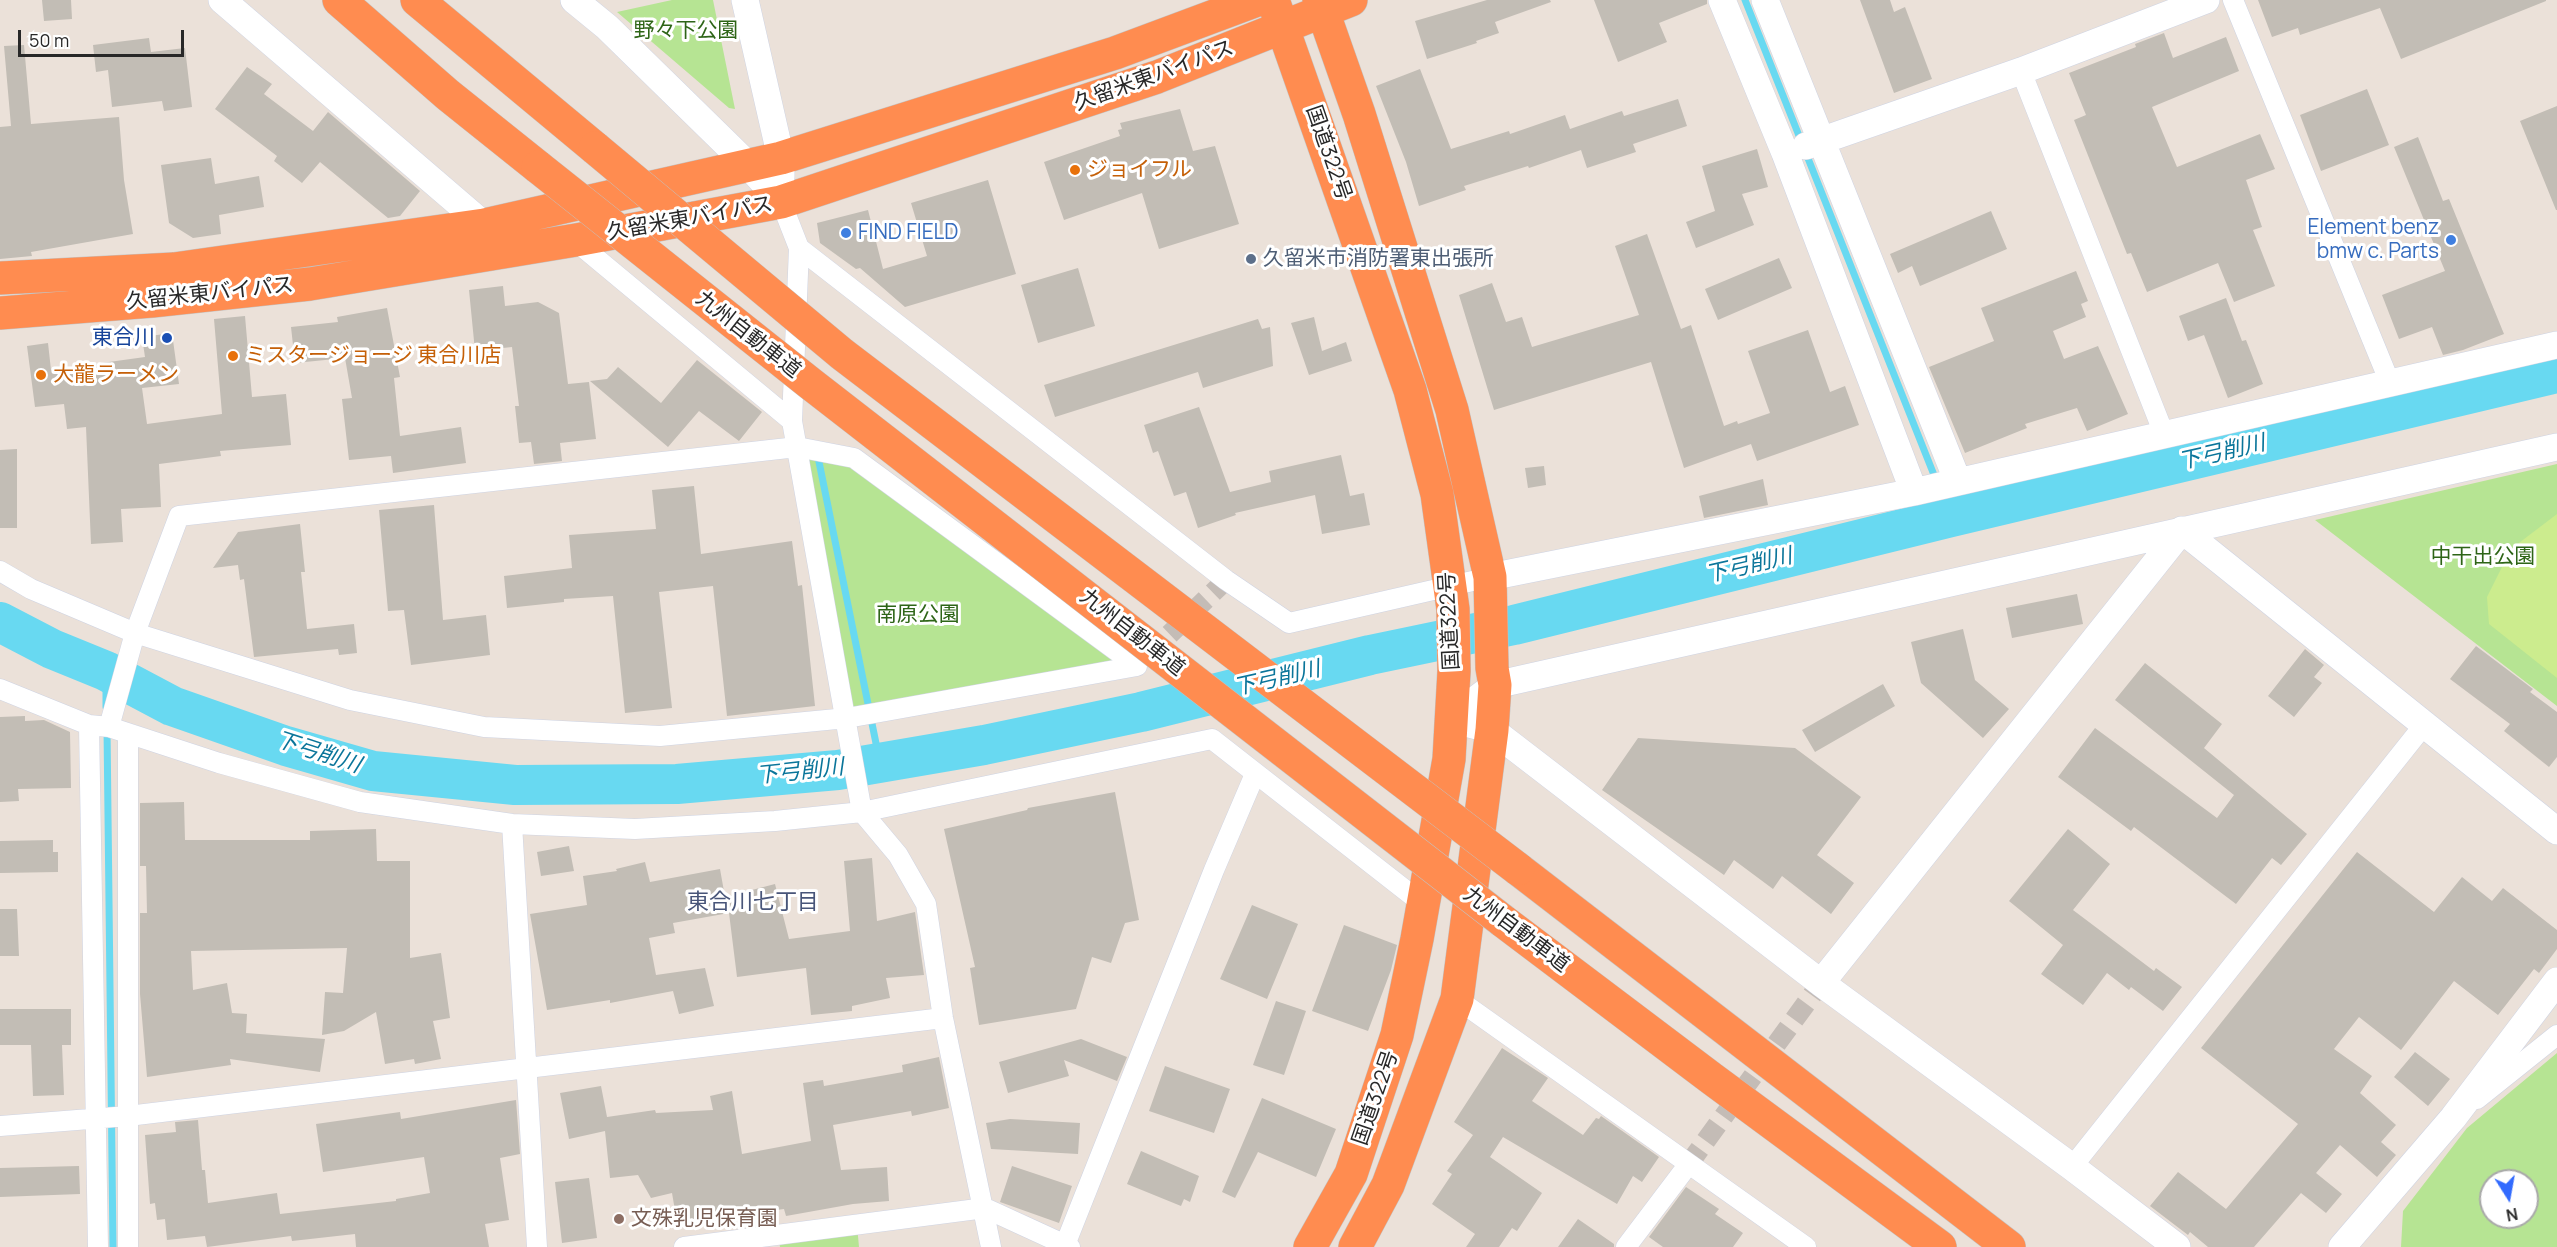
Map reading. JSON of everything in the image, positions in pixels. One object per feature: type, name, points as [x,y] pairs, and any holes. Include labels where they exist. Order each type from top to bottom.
[{"type":"highway","points":[[323,0],[448,95]]},
{"type":"highway","name":"九州自動車道","points":[[339,0],[448,95],[811,384],[1503,921],[1701,1071],[1940,1247]]},
{"type":"highway","name":"九州自動車道","points":[[417,0],[842,354],[1518,869],[2009,1247]]},
{"type":"highway","name":"久留米東バイパス","points":[[0,278],[174,269],[484,225],[781,158],[1115,52],[1257,0]]},
{"type":"highway","name":"久留米東バイパス","points":[[0,313],[152,301],[310,284],[576,240],[781,202],[1157,77],[1278,14],[1330,3]]},
{"type":"highway","name":"国道322号","points":[[1330,3],[1359,114],[1452,410],[1491,589],[1493,677],[1492,730],[1457,999],[1388,1185],[1355,1247]]},
{"type":"highway","name":"国道322号","points":[[1278,14],[1410,390],[1437,494],[1453,598],[1454,671],[1449,759],[1397,1035],[1351,1174],[1310,1247]]},
{"type":"street","points":[[222,0],[484,225],[576,240],[792,421]]},
{"type":"street","points":[[574,0],[607,27],[748,165],[781,202],[799,248],[792,421],[847,718],[862,812],[898,855],[926,904],[943,1018],[991,1247]]},
{"type":"street","points":[[745,0],[781,158],[781,202]]},
{"type":"street","points":[[1722,0],[1785,153],[1914,492]]},
{"type":"street","points":[[1765,0],[1958,482]]},
{"type":"street","points":[[1785,153],[2020,70],[2206,0]]},
{"type":"street","points":[[2233,0],[2390,383]]},
{"type":"street","points":[[2020,70],[2164,434]]},
{"type":"street","points":[[799,248],[1226,580],[1289,623],[1453,598],[2557,345]]},
{"type":"street","points":[[0,571],[31,589],[135,633],[350,700],[484,727],[660,736],[847,718],[1137,666],[854,458],[797,447],[179,516],[135,633],[109,728]]},
{"type":"street","points":[[1450,718],[1493,677],[2182,530],[2557,447]]},
{"type":"street","points":[[2182,530],[2557,831]]},
{"type":"street","points":[[1821,983],[2182,530]]},
{"type":"street","points":[[0,688],[89,725],[109,728],[219,763],[360,802],[512,824],[635,829],[775,821],[862,812],[1212,739],[1423,904]]},
{"type":"street","points":[[1450,718],[1492,730],[1821,983],[2073,1167],[2177,1247]]},
{"type":"street","points":[[89,725],[98,1247]]},
{"type":"street","points":[[2073,1167],[2424,725]]},
{"type":"street","points":[[128,734],[128,1247]]},
{"type":"street","points":[[684,1247],[984,1208],[1067,1246],[1214,870],[1255,774]]},
{"type":"street","points":[[512,824],[537,1247]]},
{"type":"street","points":[[2342,1247],[2454,1118],[2557,981]]},
{"type":"street","points":[[1457,999],[1806,1247]]},
{"type":"street","points":[[0,1126],[128,1116],[943,1018]]},
{"type":"street","points":[[2454,1118],[2557,1035]]},
{"type":"street","points":[[1626,1247],[1688,1165]]},
{"type":"green space","name":"野々下公園","points":[[672,0],[713,0],[735,109],[729,108],[617,12]]},
{"type":"green space","name":"南原公園","points":[[797,447],[854,458],[1137,666],[847,718]]},
{"type":"green space","name":"中干出公園","points":[[2557,464],[2557,706],[2315,520]]},
{"type":"green space","points":[[2557,514],[2557,678],[2489,624],[2487,597],[2511,549]]},
{"type":"green space","points":[[2557,1053],[2557,1247],[2401,1247],[2403,1211],[2467,1128]]},
{"type":"green space","points":[[857,1225],[859,1247],[780,1247],[778,1235]]},
{"type":"building","points":[[42,0],[71,0],[72,19],[44,21]]},
{"type":"building","points":[[1487,0],[1550,0],[1551,2],[1495,22],[1499,33],[1476,41],[1477,43],[1427,59],[1415,21]]},
{"type":"building","points":[[1594,0],[1707,0],[1707,4],[1659,23],[1667,42],[1618,62]]},
{"type":"building","points":[[1860,0],[1890,0],[1894,12],[1905,7],[1932,79],[1894,93]]},
{"type":"building","points":[[2258,0],[2546,1],[2401,59],[2380,8],[2300,35],[2298,28],[2272,37]]},
{"type":"building","points":[[2164,33],[2173,58],[2226,37],[2239,71],[2152,107],[2177,167],[2260,134],[2275,169],[2246,180],[2262,227],[2253,230],[2275,286],[2234,302],[2218,263],[2147,292],[2131,253],[2127,254],[2074,120],[2086,115],[2069,73],[2136,47],[2135,44]]},
{"type":"building","points":[[149,38],[151,52],[185,48],[192,107],[164,111],[162,101],[112,107],[108,70],[96,72],[93,45]]},
{"type":"building","points":[[24,45],[31,124],[119,117],[124,180],[133,234],[31,252],[32,256],[0,259],[0,127],[11,126],[4,46]]},
{"type":"building","points":[[247,67],[272,84],[264,94],[313,131],[328,112],[420,191],[400,216],[388,218],[320,162],[302,183],[274,161],[277,156],[215,109]]},
{"type":"building","points":[[1420,69],[1451,149],[1509,131],[1510,134],[1565,115],[1570,129],[1622,111],[1624,116],[1678,99],[1687,126],[1633,144],[1636,152],[1587,168],[1581,150],[1529,168],[1528,166],[1464,186],[1466,190],[1419,206],[1406,162],[1376,86]]},
{"type":"building","points":[[2367,89],[2389,145],[2321,171],[2300,115]]},
{"type":"building","points":[[2557,106],[2557,210],[2556,210],[2520,121]]},
{"type":"building","points":[[1180,109],[1193,151],[1215,146],[1239,224],[1159,249],[1142,193],[1064,220],[1044,162],[1120,136],[1118,130],[1122,129],[1120,123]]},
{"type":"building","points":[[2418,137],[2443,201],[2449,199],[2504,334],[2443,355],[2432,327],[2399,339],[2382,295],[2445,271],[2394,147]]},
{"type":"building","points":[[1757,149],[1768,187],[1742,194],[1754,225],[1696,248],[1686,222],[1715,211],[1702,166]]},
{"type":"building","points":[[211,158],[215,184],[259,176],[264,207],[219,215],[221,234],[193,238],[169,223],[161,165]]},
{"type":"building","points":[[988,180],[1016,274],[905,307],[860,268],[856,269],[820,243],[817,223],[868,210],[883,269],[927,256],[911,203]]},
{"type":"building","points":[[1991,211],[2007,249],[1920,286],[1912,266],[1898,273],[1890,254]]},
{"type":"building","points":[[1647,234],[1681,329],[1691,325],[1724,426],[1737,421],[1738,424],[1770,413],[1748,351],[1808,330],[1830,392],[1845,386],[1859,425],[1757,461],[1751,444],[1684,468],[1651,362],[1494,410],[1459,295],[1492,283],[1506,322],[1522,317],[1532,347],[1639,315],[1615,246]]},
{"type":"building","points":[[1779,258],[1792,288],[1718,320],[1705,289]]},
{"type":"building","points":[[1078,268],[1095,326],[1038,343],[1021,285]]},
{"type":"building","points":[[2076,271],[2088,301],[2081,304],[2086,317],[2053,331],[2064,359],[2098,346],[2128,414],[2087,431],[2077,408],[2025,424],[2027,428],[1965,453],[1929,367],[1994,341],[1981,308]]},
{"type":"building","points":[[503,286],[505,306],[538,302],[559,313],[568,384],[589,382],[596,439],[560,443],[562,461],[534,464],[531,442],[519,443],[515,406],[519,406],[512,347],[475,351],[469,290]]},
{"type":"building","points":[[2226,298],[2242,341],[2246,340],[2263,384],[2228,398],[2204,335],[2188,341],[2179,316]]},
{"type":"building","points":[[387,308],[400,377],[394,378],[400,436],[461,427],[466,463],[393,473],[391,456],[349,460],[342,399],[352,398],[345,358],[295,363],[291,327],[338,322],[337,317]]},
{"type":"building","points":[[245,316],[252,397],[286,394],[291,445],[220,451],[221,456],[159,464],[161,507],[121,509],[123,542],[91,544],[86,427],[67,429],[64,404],[35,407],[27,346],[48,343],[51,370],[145,357],[142,337],[172,333],[179,384],[142,388],[147,424],[222,414],[214,319]]},
{"type":"building","points":[[1314,317],[1322,351],[1346,342],[1352,361],[1309,375],[1291,323]]},
{"type":"building","points":[[1258,319],[1262,329],[1270,327],[1273,366],[1203,388],[1198,372],[1055,417],[1044,385]]},
{"type":"building","points":[[697,360],[762,412],[739,441],[699,411],[668,447],[590,381],[607,379],[618,367],[661,403]]},
{"type":"building","points":[[1199,407],[1230,492],[1271,482],[1269,471],[1341,455],[1350,496],[1364,493],[1370,525],[1322,534],[1315,495],[1235,513],[1236,515],[1198,528],[1186,492],[1174,496],[1158,451],[1153,453],[1144,425]]},
{"type":"building","points":[[17,449],[17,528],[0,528],[0,450]]},
{"type":"building","points":[[1544,466],[1546,485],[1528,488],[1525,468]]},
{"type":"building","points":[[1763,479],[1768,505],[1704,518],[1699,496]]},
{"type":"building","points":[[694,486],[701,554],[792,541],[798,586],[802,585],[815,706],[727,716],[713,586],[659,592],[672,708],[625,713],[613,596],[564,599],[564,602],[507,608],[504,576],[572,568],[569,535],[656,529],[652,490]]},
{"type":"building","points":[[434,505],[443,620],[486,615],[490,655],[411,665],[404,610],[388,611],[379,510]]},
{"type":"building","points":[[300,524],[305,572],[301,572],[307,629],[354,624],[357,653],[339,655],[338,649],[254,657],[244,579],[240,580],[238,565],[213,568],[238,532]]},
{"type":"building","points":[[2077,594],[2083,624],[2012,638],[2006,608]]},
{"type":"building","points":[[1963,629],[1975,680],[2009,709],[1983,738],[1921,683],[1911,642]]},
{"type":"building","points":[[2476,646],[2533,689],[2530,692],[2557,712],[2557,757],[2549,767],[2504,731],[2510,724],[2450,679]]},
{"type":"building","points":[[2305,649],[2324,665],[2314,677],[2322,683],[2294,717],[2268,696]]},
{"type":"building","points":[[2145,663],[2222,724],[2204,748],[2307,834],[2281,865],[2272,858],[2236,904],[2134,827],[2131,831],[2058,777],[2095,728],[2217,818],[2234,795],[2115,700]]},
{"type":"building","points":[[1883,684],[1895,706],[1815,752],[1802,730]]},
{"type":"building","points":[[25,716],[25,721],[44,720],[70,732],[71,788],[18,789],[19,801],[0,802],[0,717]]},
{"type":"building","points":[[1638,738],[1795,748],[1861,797],[1817,855],[1854,883],[1831,914],[1782,876],[1773,889],[1734,860],[1724,875],[1602,790]]},
{"type":"building","points":[[1115,792],[1139,920],[1125,923],[1111,963],[1092,957],[1076,1009],[979,1025],[970,968],[975,967],[944,829],[1028,808]]},
{"type":"building","points":[[184,802],[185,840],[310,840],[310,831],[376,829],[377,861],[410,861],[410,958],[441,953],[450,1018],[433,1021],[441,1059],[415,1064],[414,1059],[385,1064],[376,1012],[344,1031],[322,1035],[325,992],[343,993],[347,948],[191,951],[193,990],[227,983],[232,1013],[247,1014],[246,1033],[325,1039],[320,1072],[230,1059],[231,1065],[147,1077],[140,994],[140,913],[147,913],[146,866],[140,866],[140,803]]},
{"type":"building","points":[[2068,829],[2110,864],[2073,910],[2154,971],[2156,968],[2182,987],[2163,1011],[2131,987],[2129,990],[2107,973],[2083,1005],[2041,974],[2063,945],[2009,901]]},
{"type":"building","points":[[53,840],[53,852],[58,852],[58,872],[0,873],[0,841]]},
{"type":"building","points":[[569,846],[574,871],[541,876],[537,852]]},
{"type":"building","points":[[2357,852],[2434,912],[2462,877],[2492,901],[2503,888],[2557,930],[2557,949],[2539,973],[2534,969],[2498,1015],[2454,981],[2401,1050],[2359,1017],[2334,1049],[2372,1076],[2360,1093],[2396,1125],[2381,1142],[2396,1155],[2377,1177],[2340,1145],[2316,1173],[2342,1194],[2326,1213],[2301,1193],[2254,1247],[2208,1247],[2190,1232],[2188,1235],[2150,1206],[2178,1172],[2226,1209],[2298,1124],[2201,1048]]},
{"type":"building","points":[[872,858],[877,921],[915,912],[924,975],[886,978],[890,998],[852,1006],[852,1011],[811,1015],[806,968],[737,977],[729,913],[673,923],[675,933],[649,938],[656,975],[705,968],[714,1006],[679,1014],[673,991],[610,1003],[610,1000],[547,1010],[530,914],[587,905],[583,876],[617,871],[616,869],[645,862],[650,882],[720,869],[725,897],[775,884],[789,939],[850,931],[844,861]]},
{"type":"building","points":[[1252,905],[1298,924],[1267,999],[1220,979]]},
{"type":"building","points":[[0,909],[17,909],[19,956],[0,956]]},
{"type":"building","points":[[1344,925],[1397,945],[1391,970],[1368,1031],[1312,1011]]},
{"type":"building","points":[[1276,1001],[1306,1011],[1284,1075],[1253,1065]]},
{"type":"building","points":[[0,1009],[71,1009],[71,1045],[62,1045],[64,1095],[33,1096],[31,1045],[0,1045]]},
{"type":"building","points":[[1081,1039],[1127,1057],[1117,1081],[1064,1060],[1069,1076],[1008,1093],[999,1062]]},
{"type":"building","points":[[1502,1048],[1548,1078],[1532,1101],[1583,1135],[1596,1118],[1599,1119],[1601,1116],[1659,1157],[1642,1182],[1633,1176],[1617,1204],[1503,1137],[1490,1157],[1542,1193],[1517,1231],[1512,1228],[1499,1247],[1466,1247],[1475,1234],[1432,1204],[1452,1174],[1447,1171],[1473,1135],[1454,1122]]},
{"type":"building","points":[[2415,1052],[2450,1079],[2428,1106],[2394,1077]]},
{"type":"building","points":[[939,1057],[949,1108],[912,1116],[911,1111],[833,1125],[841,1170],[887,1167],[889,1201],[853,1204],[786,1216],[784,1209],[709,1219],[709,1223],[678,1228],[672,1193],[651,1198],[638,1175],[610,1178],[605,1131],[569,1139],[560,1093],[601,1086],[607,1117],[655,1110],[656,1113],[713,1110],[710,1096],[732,1091],[742,1154],[811,1141],[803,1083],[823,1080],[824,1086],[903,1072],[902,1065]]},
{"type":"building","points":[[1165,1066],[1230,1089],[1214,1133],[1149,1111]]},
{"type":"building","points":[[1262,1098],[1336,1129],[1316,1177],[1258,1152],[1235,1198],[1222,1192]]},
{"type":"building","points":[[516,1100],[520,1154],[500,1158],[509,1220],[485,1224],[489,1247],[356,1247],[355,1234],[292,1241],[291,1236],[207,1247],[205,1236],[167,1240],[165,1219],[157,1220],[155,1203],[150,1204],[145,1135],[176,1132],[175,1122],[198,1120],[202,1170],[205,1170],[208,1203],[277,1193],[280,1214],[396,1201],[396,1199],[430,1193],[424,1157],[323,1172],[316,1124],[400,1112],[401,1119]]},
{"type":"building","points":[[1010,1119],[1080,1123],[1078,1154],[991,1149],[986,1123]]},
{"type":"building","points":[[1141,1151],[1199,1176],[1190,1202],[1184,1199],[1181,1206],[1127,1184]]},
{"type":"building","points":[[79,1166],[80,1194],[0,1197],[0,1168]]},
{"type":"building","points":[[1012,1166],[1072,1186],[1059,1223],[1000,1202]]},
{"type":"building","points":[[589,1178],[597,1238],[562,1243],[555,1182]]},
{"type":"building","points":[[1686,1187],[1719,1209],[1715,1214],[1743,1233],[1733,1247],[1663,1247],[1649,1237]]},
{"type":"building","points":[[1578,1219],[1614,1244],[1614,1247],[1558,1247]]},
{"type":"waterway","points":[[1745,0],[1936,480]]},
{"type":"waterway","name":"下弓削川","points":[[0,622],[52,649],[106,671],[172,706],[286,746],[373,771],[515,785],[677,784],[838,770],[984,745],[1141,712],[1370,655],[1514,625],[1951,517],[2557,373]]},
{"type":"waterway","points":[[817,452],[880,763]]},
{"type":"waterway","points":[[1941,493],[1951,517]]},
{"type":"waterway","points":[[106,671],[106,707]]},
{"type":"waterway","points":[[107,728],[113,1247]]},
{"type":"tunnel","points":[[1148,655],[1226,580]]},
{"type":"tunnel","points":[[1688,1165],[1821,983]]},
{"type":"place","name":"ジョイフル","points":[[1075,170]]},
{"type":"place","name":"FIND FIELD","points":[[846,233]]},
{"type":"place","name":"Element benz bmw c. Parts","points":[[2451,240]]},
{"type":"place","name":"久留米市消防署東出張所","points":[[1251,259]]},
{"type":"place","name":"東合川","points":[[167,338]]},
{"type":"place","name":"ミスタージョージ 東合川店","points":[[233,356]]},
{"type":"place","name":"大龍ラーメン","points":[[41,375]]},
{"type":"place","name":"文殊乳児保育園","points":[[619,1219]]},
{"type":"district","name":"東合川七丁目","points":[[753,903]]}]
